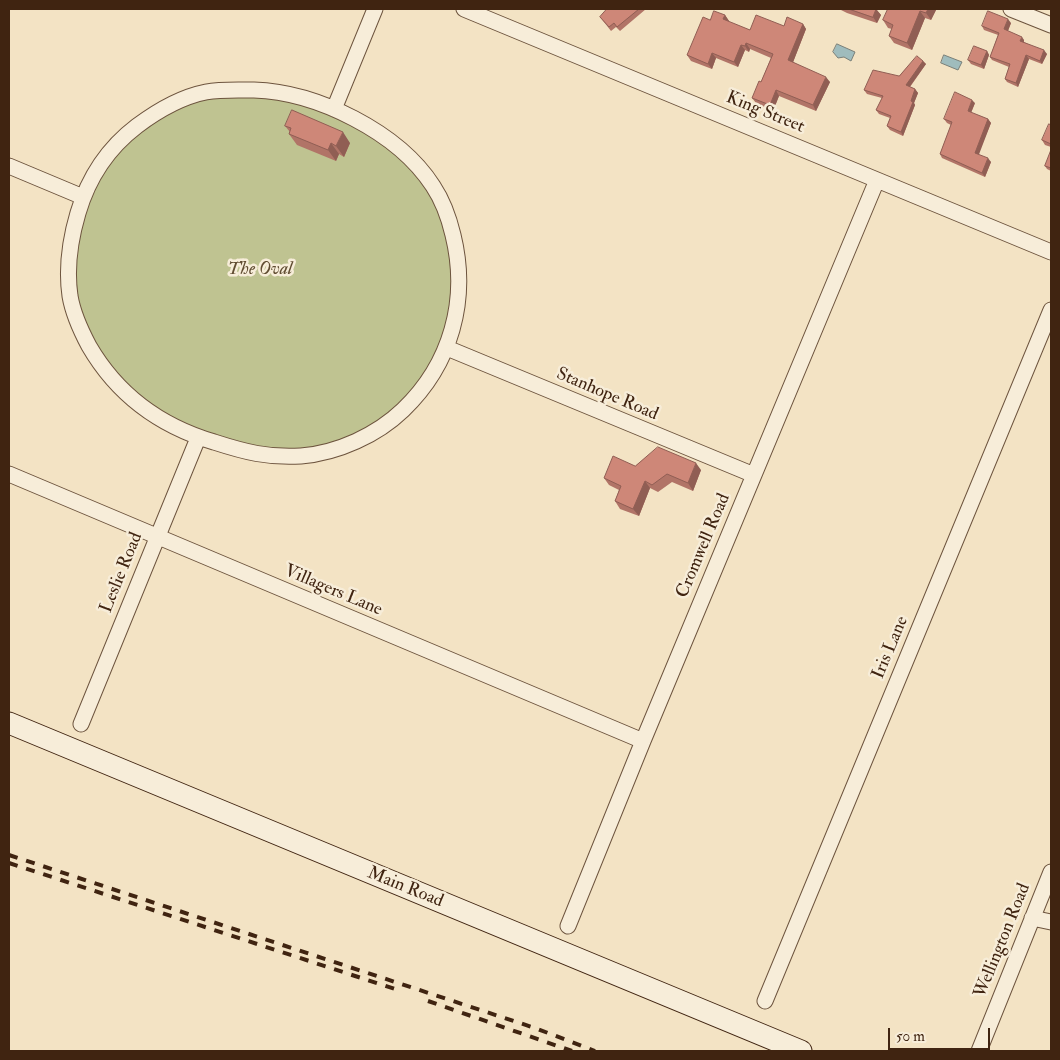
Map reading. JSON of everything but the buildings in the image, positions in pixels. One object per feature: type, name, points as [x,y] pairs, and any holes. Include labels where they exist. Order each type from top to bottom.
[{"type":"main road","name":"Main Road","points":[[9,723],[801,1051]]},
{"type":"street","points":[[334,109],[375,9]]},
{"type":"street","name":"King Street","points":[[464,9],[1051,252]]},
{"type":"street","points":[[1012,9],[1051,25]]},
{"type":"street","points":[[264,90],[334,109],[371,128],[403,152],[430,182],[446,210],[457,251],[460,276],[456,318],[447,348],[433,375],[414,400],[390,421],[371,434],[349,445],[310,455],[281,456],[245,452],[198,438],[157,417],[128,396],[112,381],[101,366],[81,331],[70,297],[69,254],[76,217],[83,197],[102,161],[128,133],[161,110],[201,93],[264,90]]},
{"type":"street","points":[[9,166],[83,197]]},
{"type":"street","name":"Cromwell Road","points":[[568,926],[877,180]]},
{"type":"street","name":"Iris Lane","points":[[764,1001],[1051,310]]},
{"type":"street","name":"Stanhope Road","points":[[447,348],[754,475]]},
{"type":"street","name":"Leslie Road","points":[[81,724],[198,438]]},
{"type":"street","name":"Villagers Lane","points":[[9,474],[643,742]]},
{"type":"street","name":"Wellington Road","points":[[979,1051],[1051,872]]},
{"type":"street","points":[[1032,918],[1051,922]]},
{"type":"green space","name":"The Oval","points":[[265,90],[362,123],[434,186],[455,263],[453,304],[441,346],[418,384],[385,416],[353,437],[309,450],[272,450],[194,435],[115,381],[71,299],[70,246],[100,161],[161,107]]},
{"type":"water","points":[[837,44],[855,52],[851,61],[844,57],[838,58],[833,52]]},
{"type":"water","points":[[944,55],[962,62],[958,70],[941,63]]},
{"type":"railway","points":[[9,855],[535,1028],[595,1051]]},
{"type":"railway","points":[[9,863],[398,990]]},
{"type":"railway","points":[[428,1001],[572,1051]]}]
